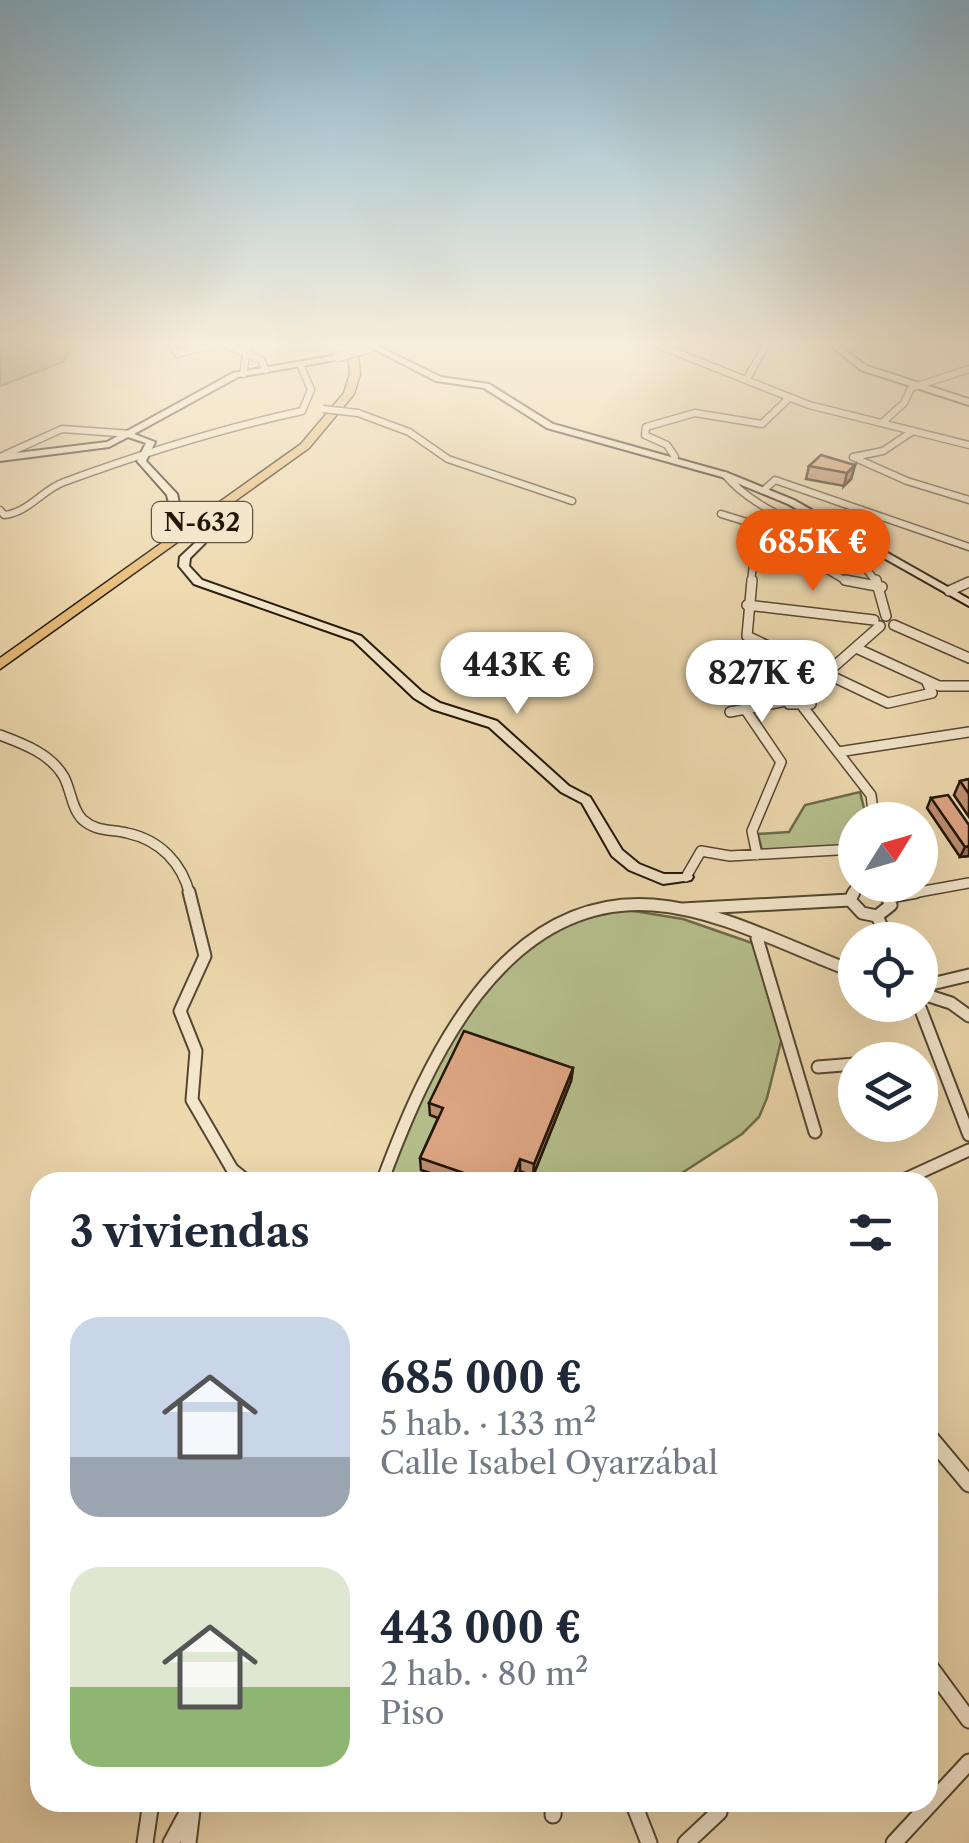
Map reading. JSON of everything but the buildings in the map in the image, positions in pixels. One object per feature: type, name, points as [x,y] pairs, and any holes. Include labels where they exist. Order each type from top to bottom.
[{"type":"highway","name":"N-632","points":[[0,665],[305,446],[318,431]]},
{"type":"street","points":[[0,457],[58,431]]},
{"type":"street","points":[[85,431],[130,435],[151,442],[141,461],[162,480],[176,504],[166,524],[200,543],[185,558],[184,566],[198,582],[357,638],[418,695],[436,706],[493,724],[565,789],[586,800],[617,853],[634,867],[662,879],[686,877],[701,851],[757,855],[838,850]]},
{"type":"street","points":[[0,457],[74,452],[137,431]]},
{"type":"street","points":[[0,510],[4,515],[17,514],[56,485],[210,431]]},
{"type":"street","points":[[406,431],[448,459],[572,501]]},
{"type":"street","points":[[566,431],[736,485],[758,488],[826,520],[969,603]]},
{"type":"street","points":[[645,431],[645,435],[667,445],[675,458]]},
{"type":"street","points":[[969,445],[913,431],[873,455],[852,458],[969,500]]},
{"type":"street","points":[[873,455],[890,472]]},
{"type":"street","points":[[758,488],[775,480],[969,547]]},
{"type":"street","points":[[736,485],[858,558],[882,587],[886,616],[894,625]]},
{"type":"street","points":[[733,516],[846,580],[882,587]]},
{"type":"street","points":[[777,542],[754,553],[747,636],[888,703],[932,692],[926,680]]},
{"type":"street","points":[[952,593],[969,586]]},
{"type":"street","points":[[747,604],[894,625],[969,658]]},
{"type":"street","points":[[730,712],[805,692],[886,616]]},
{"type":"street","points":[[856,648],[949,688],[969,686]]},
{"type":"street","points":[[780,685],[803,707],[871,795],[872,802]]},
{"type":"street","points":[[803,707],[812,701],[805,692]]},
{"type":"street","points":[[744,709],[781,762],[752,830],[757,855]]},
{"type":"street","points":[[838,752],[969,732]]},
{"type":"street","points":[[0,735],[34,748],[63,775],[80,818],[100,830],[129,833],[166,850],[185,875],[205,956],[180,1011],[196,1050],[192,1100],[235,1172]]},
{"type":"street","points":[[938,889],[969,883]]},
{"type":"street","points":[[386,1172],[418,1090],[443,1046],[513,954],[553,925],[589,911],[627,904],[676,909],[746,908],[838,901]]},
{"type":"street","points":[[852,902],[862,913],[877,916],[890,910],[890,902]]},
{"type":"street","points":[[735,930],[727,917],[746,908]]},
{"type":"street","points":[[676,909],[838,966]]},
{"type":"street","points":[[877,916],[880,922]]},
{"type":"street","points":[[757,938],[815,1132]]},
{"type":"street","points":[[938,987],[969,975]]},
{"type":"street","points":[[938,997],[969,1016]]},
{"type":"street","points":[[931,1022],[969,1134]]},
{"type":"street","points":[[818,1066],[838,1065]]},
{"type":"street","points":[[921,1172],[969,1150]]},
{"type":"street","points":[[938,1447],[969,1484]]},
{"type":"street","points":[[938,1678],[969,1720]]},
{"type":"street","points":[[938,1795],[969,1762]]},
{"type":"street","points":[[145,1843],[150,1812]]},
{"type":"street","points":[[171,1843],[188,1812]]},
{"type":"street","points":[[188,1843],[192,1812]]},
{"type":"street","points":[[637,1812],[649,1843]]},
{"type":"street","points":[[686,1843],[719,1812]]},
{"type":"street","points":[[894,1843],[923,1812]]},
{"type":"green space","points":[[860,792],[862,802],[838,802],[838,847],[762,850],[758,834],[789,832],[805,805]]},
{"type":"green space","points":[[609,907],[683,919],[755,944],[784,1029],[759,1117],[742,1134],[683,1172],[386,1172],[443,1046],[521,946]]}]
